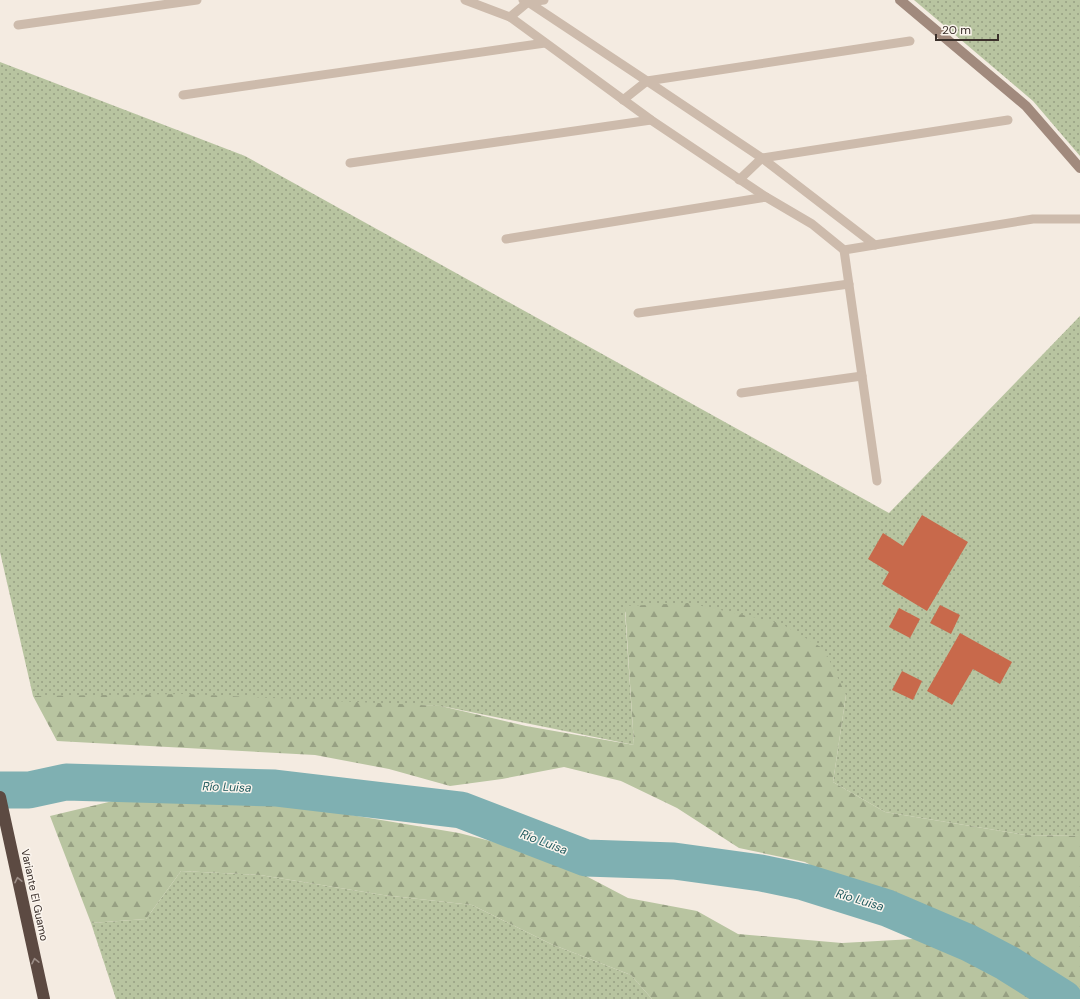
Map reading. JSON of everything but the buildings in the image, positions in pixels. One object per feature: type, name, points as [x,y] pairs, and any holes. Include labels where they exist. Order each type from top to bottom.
[{"type":"highway","name":"Variante El Guamo","points":[[0,797],[44,999]]},
{"type":"street","points":[[900,0],[1026,106],[1080,168]]},
{"type":"lane","points":[[18,25],[197,0]]},
{"type":"lane","points":[[465,0],[510,17],[651,120],[739,180],[812,224],[844,250],[877,481]]},
{"type":"lane","points":[[510,17],[525,1],[544,0]]},
{"type":"lane","points":[[525,1],[762,158],[875,245]]},
{"type":"lane","points":[[623,100],[647,81],[910,41]]},
{"type":"lane","points":[[183,95],[545,43]]},
{"type":"lane","points":[[350,163],[651,120]]},
{"type":"lane","points":[[739,180],[762,158],[1008,120]]},
{"type":"lane","points":[[506,239],[766,197]]},
{"type":"lane","points":[[844,250],[1033,219],[1080,219]]},
{"type":"lane","points":[[638,313],[849,284]]},
{"type":"lane","points":[[741,393],[862,376]]},
{"type":"green space","points":[[914,0],[1080,0],[1080,156],[1033,101]]},
{"type":"green space","points":[[0,62],[245,156],[889,513],[1080,316],[1080,836],[1025,835],[885,812],[833,782],[846,695],[625,612],[634,745],[441,706],[33,696],[0,552]]},
{"type":"green space","points":[[688,603],[780,623],[824,649],[846,695],[833,782],[885,812],[1025,835],[1080,836],[1080,990],[1071,983],[947,915],[862,892],[805,862],[739,848],[677,808],[621,781],[564,767],[502,779],[450,786],[389,769],[315,755],[57,741],[33,696],[186,694],[441,706],[526,726],[634,745],[625,606]]},
{"type":"green space","points":[[138,795],[252,802],[345,814],[459,833],[546,855],[628,898],[697,911],[738,934],[842,943],[931,938],[1009,976],[1037,999],[652,999],[631,975],[551,944],[472,905],[383,895],[260,875],[181,871],[146,919],[91,923],[50,816]]},
{"type":"green space","points":[[181,871],[260,875],[383,895],[472,905],[551,944],[631,975],[652,999],[116,999],[91,923],[146,919]]},
{"type":"waterway","name":"Río Luisa","points":[[0,790],[29,790],[66,782],[275,788],[461,810],[586,858],[674,861],[761,873],[804,882],[887,908],[969,943],[1007,963],[1064,999]]}]
